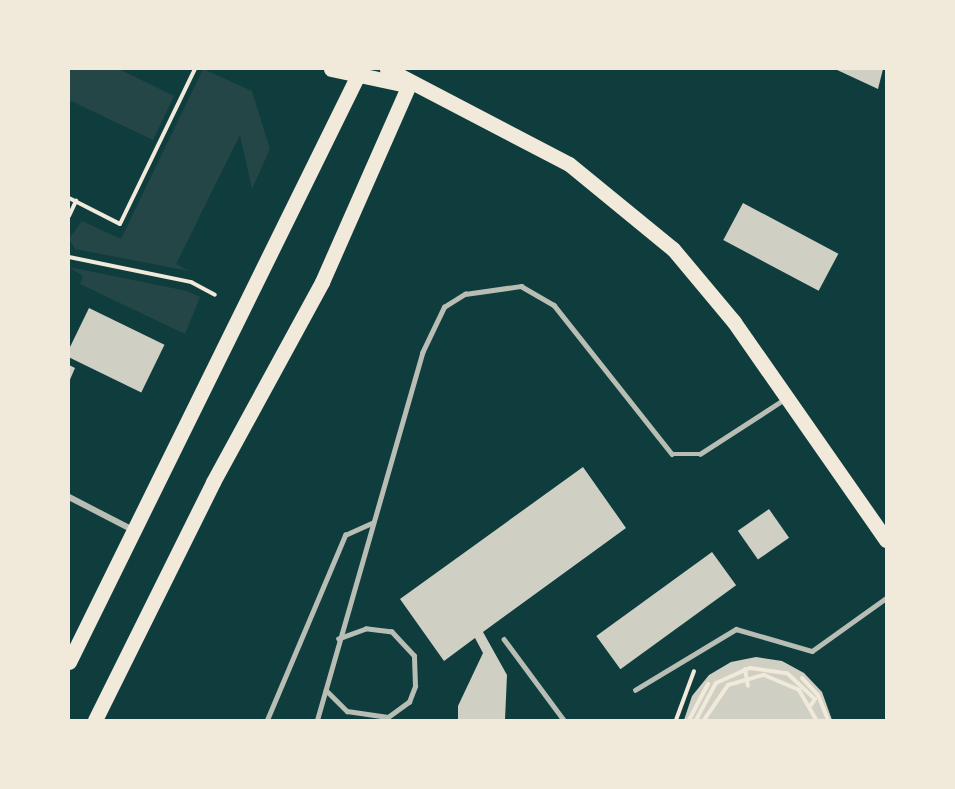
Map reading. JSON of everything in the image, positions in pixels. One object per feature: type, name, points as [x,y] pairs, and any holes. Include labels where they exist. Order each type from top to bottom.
[{"type":"main road","points":[[331,69],[357,77],[409,85]]},
{"type":"main road","points":[[387,69],[409,85],[510,130],[623,205],[677,254],[788,396],[886,540]]},
{"type":"main road","points":[[69,662],[357,77]]},
{"type":"main road","points":[[95,720],[213,482],[322,282],[409,85]]},
{"type":"street","points":[[69,497],[134,530]]},
{"type":"lane","points":[[317,720],[422,353],[444,307],[465,294],[521,286],[554,304],[672,454],[700,454],[788,396]]},
{"type":"lane","points":[[267,720],[345,535],[372,523]]},
{"type":"lane","points":[[634,690],[736,629],[812,651],[886,597]]},
{"type":"lane","points":[[326,690],[347,711],[388,717],[409,702],[415,686],[414,656],[392,632],[366,629],[339,639]]},
{"type":"lane","points":[[504,639],[564,720]]},
{"type":"path","points":[[69,198],[120,224],[195,69]]},
{"type":"path","points":[[69,216],[76,201]]},
{"type":"path","points":[[69,257],[191,282],[215,295]]},
{"type":"path","points":[[676,720],[697,653]]},
{"type":"path","points":[[745,669],[748,686]]},
{"type":"path","points":[[696,720],[716,683],[745,669],[787,673],[815,699],[811,705]]},
{"type":"path","points":[[704,720],[714,699],[745,678],[783,680],[811,705],[816,720]]},
{"type":"path","points":[[802,678],[818,695],[828,720]]},
{"type":"path","points":[[689,720],[708,684]]},
{"type":"shaded area","points":[[69,69],[119,69],[174,96],[153,140],[69,100]]},
{"type":"shaded area","points":[[203,69],[252,91],[270,149],[252,189],[240,135],[176,264],[189,271],[75,249],[69,239],[82,221],[121,239]]},
{"type":"shaded area","points":[[69,267],[187,291],[200,297],[185,334],[80,284],[83,276]]},
{"type":"building","points":[[835,69],[883,69],[878,89]]},
{"type":"building","points":[[743,203],[838,254],[819,291],[723,240]]},
{"type":"building","points":[[89,308],[164,345],[141,392],[69,357],[69,349]]},
{"type":"building","points":[[69,365],[75,368],[69,382]]},
{"type":"building","points":[[583,467],[626,528],[483,632],[507,675],[505,720],[458,720],[458,706],[483,653],[475,638],[444,661],[400,599]]},
{"type":"building","points":[[769,509],[789,538],[758,559],[738,531]]},
{"type":"building","points":[[712,552],[736,585],[620,669],[596,636]]},
{"type":"building","points":[[756,657],[782,661],[804,673],[822,692],[832,720],[684,720],[692,696],[709,675],[731,662]]}]
